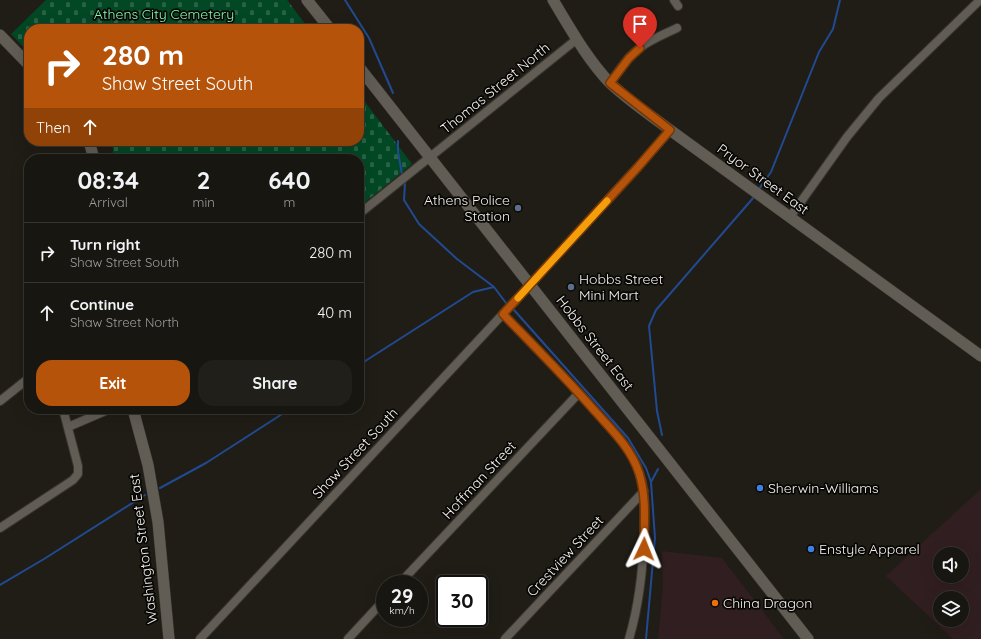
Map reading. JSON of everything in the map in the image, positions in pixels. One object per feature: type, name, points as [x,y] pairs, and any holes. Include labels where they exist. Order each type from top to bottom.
[{"type":"street","points":[[307,0],[326,24]]},
{"type":"street","name":"Pryor Street East","points":[[553,0],[577,39],[610,83],[670,130],[981,356]]},
{"type":"street","points":[[790,217],[847,137],[879,98],[980,0]]},
{"type":"street","points":[[610,83],[629,58],[640,48],[653,39],[677,28]]},
{"type":"street","points":[[0,35],[24,60]]},
{"type":"street","name":"Thomas Street North","points":[[364,210],[577,39]]},
{"type":"street","name":"Hobbs Street East","points":[[364,73],[808,639]]},
{"type":"street","name":"Shaw Street South","points":[[200,639],[530,285],[670,130]]},
{"type":"street","points":[[503,314],[579,393],[619,438],[629,451],[637,466],[644,491],[645,506],[643,564],[634,621],[629,639]]},
{"type":"street","points":[[0,401],[24,382]]},
{"type":"street","name":"Hoffman Street","points":[[407,575],[579,393]]},
{"type":"street","points":[[0,528],[73,480],[78,474],[78,466],[64,414]]},
{"type":"street","points":[[68,427],[98,414]]},
{"type":"street","name":"Washington Street East","points":[[134,414],[148,465],[158,522],[169,639]]},
{"type":"street","name":"Crestview Street","points":[[505,639],[644,491]]},
{"type":"street","points":[[348,639],[376,609]]},
{"type":"shaded area","points":[[981,489],[981,639],[953,639],[940,627],[969,627],[969,591],[933,591],[933,620],[886,576]]},
{"type":"shaded area","points":[[662,551],[722,558],[784,639],[658,639],[663,585]]},
{"type":"green space","name":"Athens City Cemetery","points":[[46,0],[287,0],[305,24],[24,24],[24,48],[11,34]]},
{"type":"green space","points":[[364,101],[412,164],[364,203],[364,154],[112,154],[112,146],[364,146]]},
{"type":"waterway","points":[[345,0],[360,24]]},
{"type":"waterway","points":[[759,189],[771,172],[819,52],[833,29],[840,0]]},
{"type":"waterway","points":[[364,30],[369,38],[393,93]]},
{"type":"waterway","points":[[398,141],[398,152],[402,174]]},
{"type":"waterway","points":[[405,182],[404,200],[419,224],[457,259],[494,287],[506,303]]},
{"type":"waterway","points":[[662,435],[657,411],[649,326],[656,310],[754,197]]},
{"type":"waterway","points":[[364,362],[473,292],[494,287]]},
{"type":"waterway","points":[[514,310],[628,438],[646,468],[651,482],[655,538],[646,639]]},
{"type":"waterway","points":[[160,488],[206,463],[282,414]]},
{"type":"waterway","points":[[651,482],[658,469]]},
{"type":"waterway","points":[[0,585],[145,495]]},
{"type":"slow traffic","points":[[518,298],[607,201]]},
{"type":"place","name":"Athens Police Station","points":[[518,208]]},
{"type":"place","name":"Hobbs Street Mini Mart","points":[[571,287]]},
{"type":"place","name":"Sherwin-Williams","points":[[760,488]]},
{"type":"place","name":"Enstyle Apparel","points":[[811,549]]},
{"type":"place","name":"China Dragon","points":[[715,603]]},
{"type":"route","points":[[640,48],[629,58],[610,83],[670,130],[503,314],[579,393],[629,451],[640,474],[644,491],[644,549]]}]
